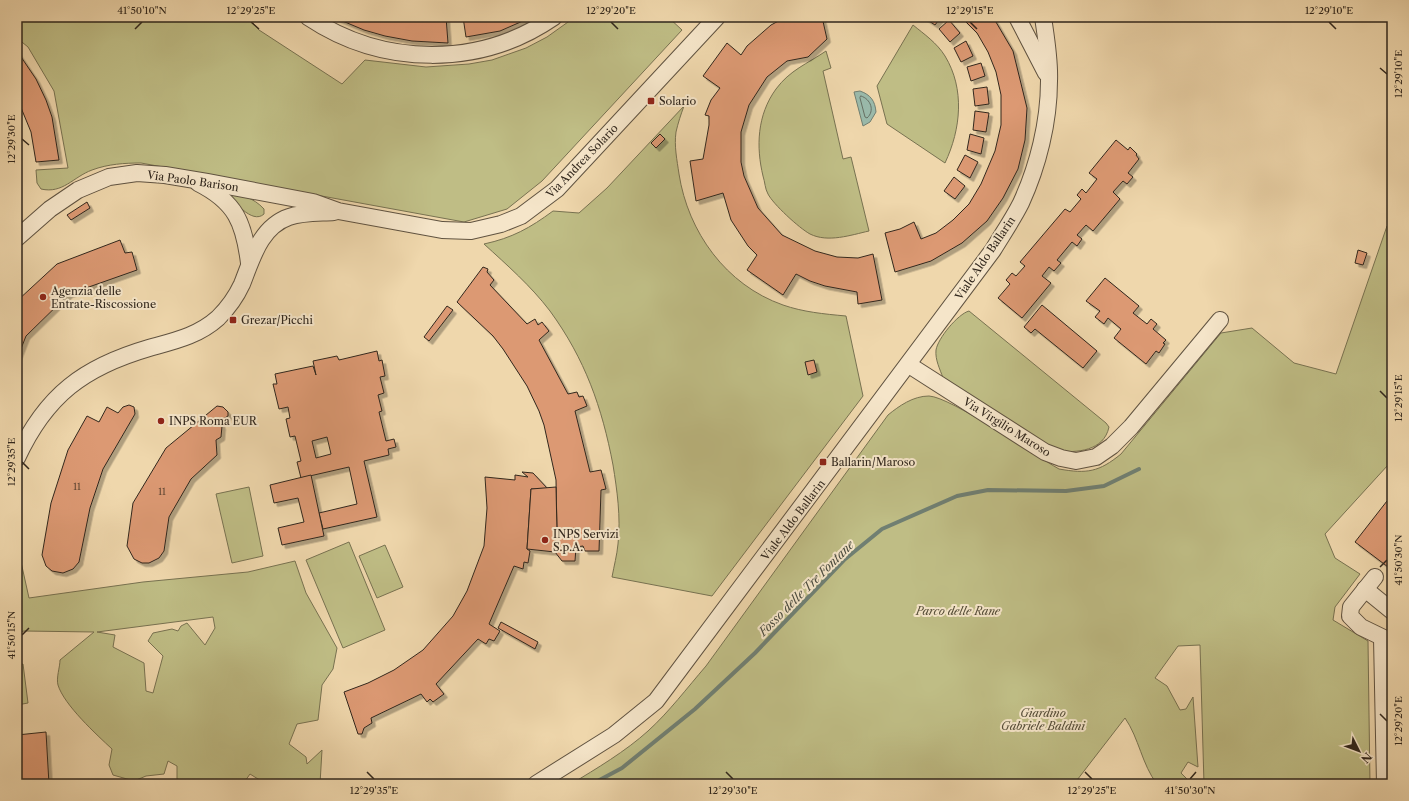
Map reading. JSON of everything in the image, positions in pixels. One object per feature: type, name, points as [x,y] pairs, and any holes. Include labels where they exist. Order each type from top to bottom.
[{"type":"street","points":[[308,17],[336,34],[367,46],[397,53],[428,56],[458,54],[498,45],[527,33],[554,17]]},
{"type":"street","name":"Via Andrea Solario","points":[[338,211],[454,232],[485,229],[521,216],[540,204],[561,185],[717,17]]},
{"type":"street","points":[[1017,17],[1049,80]]},
{"type":"street","name":"Viale Aldo Ballarin","points":[[536,784],[614,734],[656,701],[909,365],[989,256],[1020,204],[1038,154],[1046,116],[1049,80],[1043,17]]},
{"type":"street","name":"Via Paolo Barison","points":[[17,238],[63,200],[88,184],[120,175],[164,175],[313,202],[338,211]]},
{"type":"street","points":[[190,180],[213,192],[230,207],[237,216],[244,232],[248,263]]},
{"type":"street","points":[[17,458],[35,425],[44,413],[62,393],[77,380],[97,367],[117,358],[177,340],[202,330],[226,310],[242,284],[248,263],[265,235],[277,223],[290,216],[338,211]]},
{"type":"street","name":"Via Virgilio Maroso","points":[[909,365],[1045,452],[1068,460],[1084,460],[1102,453],[1121,438],[1220,320]]},
{"type":"street","points":[[1385,784],[1387,640],[1361,627],[1350,616],[1351,607],[1370,583],[1392,611]]},
{"type":"green space","points":[[17,17],[248,17],[259,30],[342,84],[365,60],[426,67],[469,64],[492,60],[526,48],[547,37],[575,17],[668,17],[682,30],[542,181],[507,209],[464,222],[141,163],[104,166],[85,173],[62,187],[49,190],[41,189],[37,183],[36,170],[68,168],[54,91],[28,47],[17,38]]},
{"type":"green space","points":[[913,25],[942,51],[956,82],[958,95],[957,123],[955,137],[945,163],[887,124],[877,86]]},
{"type":"green space","points":[[826,51],[831,68],[823,71],[843,159],[851,157],[869,231],[832,238],[817,237],[810,234],[787,216],[775,204],[766,190],[759,154],[762,120],[765,109],[776,89],[781,82],[793,72]]},
{"type":"green space","points":[[684,106],[676,132],[675,142],[679,174],[691,216],[701,236],[713,254],[727,270],[744,284],[763,296],[783,305],[798,309],[846,316],[863,396],[712,596],[612,577],[619,534],[617,494],[609,444],[590,384],[573,347],[550,311],[527,284],[484,244],[503,239],[520,232],[553,211],[579,213],[607,188]]},
{"type":"green space","points":[[226,192],[251,199],[264,209],[264,214],[259,217],[249,214],[243,210]]},
{"type":"green space","name":"Parco delle Rane","points":[[1387,226],[1392,227],[1392,465],[1388,465],[1325,534],[1335,558],[1360,574],[1335,607],[1333,620],[1368,641],[1370,784],[1204,784],[1200,645],[1178,646],[1155,678],[1167,686],[1180,710],[1186,709],[1193,697],[1198,767],[1188,762],[1181,773],[1192,784],[1157,784],[1152,777],[1134,734],[1125,718],[1074,784],[571,784],[630,746],[656,724],[678,700],[706,666],[888,415],[897,408],[907,402],[923,396],[940,399],[973,416],[1059,469],[1069,471],[1085,471],[1099,468],[1106,465],[1121,454],[1221,333],[1252,328],[1294,363],[1336,374]]},
{"type":"green space","points":[[969,311],[1106,423],[1109,427],[1102,441],[1096,446],[1081,451],[1057,451],[943,378],[936,357],[936,350],[940,339],[954,321]]},
{"type":"green space","points":[[249,487],[263,556],[232,563],[216,494]]},
{"type":"green space","points":[[17,505],[19,505],[19,553],[29,598],[143,582],[248,572],[295,561],[306,593],[337,648],[333,669],[322,685],[318,720],[297,724],[289,744],[306,757],[307,764],[322,750],[320,784],[266,784],[250,774],[243,784],[198,784],[177,779],[177,766],[168,761],[164,774],[146,776],[134,781],[113,775],[109,765],[112,749],[74,710],[61,693],[58,685],[60,660],[94,632],[24,631],[17,633]],"holes":[[[213,617],[215,628],[205,645],[187,623],[181,626],[178,631],[172,629],[153,633],[148,641],[163,656],[153,693],[146,691],[144,663],[113,647],[115,635],[97,632]]]},
{"type":"green space","points":[[349,542],[385,630],[343,648],[306,560]]},
{"type":"green space","points":[[385,545],[403,587],[377,598],[359,556]]},
{"type":"green space","points":[[23,664],[28,703],[17,705],[17,665]]},
{"type":"water","points":[[860,91],[867,94],[872,99],[876,112],[870,122],[863,126],[854,92]]},
{"type":"building","points":[[333,17],[446,17],[448,43],[412,41],[385,36],[364,30]]},
{"type":"building","points":[[463,17],[532,17],[500,31],[466,37]]},
{"type":"building","points":[[786,17],[793,17],[794,19],[799,17],[822,17],[827,39],[808,57],[787,61],[767,77],[749,105],[741,132],[741,162],[744,176],[758,208],[782,235],[815,251],[837,257],[858,258],[873,254],[882,300],[858,304],[857,292],[825,286],[796,274],[783,295],[747,270],[757,255],[748,246],[731,220],[723,193],[696,201],[690,161],[703,159],[709,125],[709,116],[705,115],[711,100],[720,88],[703,76],[727,43],[741,55],[747,46],[771,25]]},
{"type":"building","points":[[923,17],[941,17],[935,25]]},
{"type":"building","points":[[961,17],[993,17],[1013,51],[1027,108],[1025,140],[1018,169],[1003,198],[987,221],[962,243],[931,261],[895,272],[885,233],[900,229],[914,222],[921,239],[936,233],[953,220],[969,204],[981,184],[995,151],[1001,125],[1001,95],[996,72],[988,52],[977,33]]},
{"type":"building","points":[[949,20],[960,33],[950,42],[939,29]]},
{"type":"building","points":[[966,41],[973,56],[961,62],[954,48]]},
{"type":"building","points":[[17,51],[36,79],[46,100],[52,117],[59,160],[36,162],[31,132],[17,98]]},
{"type":"building","points":[[981,63],[985,76],[971,81],[967,67]]},
{"type":"building","points":[[987,87],[989,104],[975,106],[973,89]]},
{"type":"building","points":[[975,111],[989,113],[986,132],[973,130]]},
{"type":"building","points":[[660,134],[665,139],[656,148],[651,143]]},
{"type":"building","points":[[970,134],[984,138],[981,154],[967,150]]},
{"type":"building","points":[[1116,140],[1128,150],[1130,147],[1137,154],[1136,155],[1139,159],[1128,173],[1133,177],[1127,184],[1123,181],[1113,192],[1120,199],[1093,231],[1086,225],[1077,235],[1082,239],[1077,246],[1072,242],[1057,260],[1061,263],[1054,271],[1049,267],[1042,276],[1051,283],[1022,318],[998,298],[1010,284],[1006,280],[1012,273],[1016,276],[1025,266],[1020,262],[1065,209],[1070,212],[1081,199],[1077,195],[1082,189],[1086,193],[1097,179],[1089,173]]},
{"type":"building","points":[[965,155],[978,162],[970,178],[957,170]]},
{"type":"building","points":[[954,177],[965,186],[955,199],[944,191]]},
{"type":"building","points":[[87,202],[90,208],[71,220],[67,215]]},
{"type":"building","name":"Agenzia delle Entrate-Riscossione","points":[[120,240],[125,253],[132,252],[137,270],[69,294],[26,336],[17,359],[17,301],[57,264]]},
{"type":"building","points":[[1358,250],[1367,253],[1363,265],[1355,263]]},
{"type":"building","points":[[483,267],[488,269],[487,272],[494,280],[490,285],[527,324],[535,319],[538,325],[542,322],[549,331],[539,340],[568,394],[577,392],[579,397],[583,396],[587,406],[575,411],[590,472],[601,470],[606,489],[601,490],[599,551],[585,551],[583,546],[576,547],[575,561],[562,561],[555,552],[557,531],[556,480],[544,425],[539,411],[527,386],[503,349],[493,336],[457,302]]},
{"type":"building","points":[[1105,278],[1139,306],[1133,313],[1147,324],[1151,319],[1157,324],[1153,329],[1166,340],[1163,343],[1165,344],[1159,353],[1156,351],[1146,364],[1114,338],[1121,329],[1108,318],[1104,324],[1095,317],[1100,311],[1086,301]]},
{"type":"building","points":[[1042,305],[1097,351],[1083,368],[1035,329],[1031,333],[1024,327]]},
{"type":"building","points":[[447,306],[453,310],[429,341],[424,337]]},
{"type":"building","points":[[377,351],[379,361],[382,360],[385,376],[380,377],[384,393],[378,395],[382,411],[379,412],[386,441],[394,439],[396,447],[388,449],[389,455],[364,461],[377,517],[323,529],[319,513],[357,504],[349,467],[301,478],[297,462],[301,461],[295,436],[290,437],[286,419],[290,418],[288,407],[279,409],[273,384],[277,384],[275,374],[313,366],[316,375],[313,361],[337,356],[339,360]],"holes":[[[327,437],[331,454],[316,458],[312,441]]]},
{"type":"building","points":[[814,360],[817,372],[808,375],[805,362]]},
{"type":"building","points":[[129,405],[134,407],[135,414],[103,469],[90,508],[79,562],[73,569],[63,573],[52,571],[46,566],[42,555],[51,503],[68,450],[87,416],[99,422],[107,407],[118,413],[123,407]]},
{"type":"building","points":[[217,406],[223,407],[228,412],[228,416],[220,421],[222,426],[221,437],[216,440],[217,455],[191,479],[169,517],[164,551],[159,558],[149,563],[142,563],[134,559],[127,546],[133,503],[166,448]]},
{"type":"building","points":[[522,472],[533,473],[548,489],[531,489],[527,549],[530,551],[528,563],[524,562],[523,569],[514,566],[489,624],[500,631],[494,641],[489,639],[486,644],[478,639],[436,684],[444,694],[433,702],[430,699],[427,702],[421,694],[371,718],[372,723],[364,728],[362,734],[358,734],[344,692],[368,683],[394,670],[423,650],[453,616],[467,591],[484,546],[487,508],[485,477],[515,480],[515,475],[528,477]]},
{"type":"building","points":[[311,475],[324,536],[282,545],[278,528],[304,522],[298,498],[274,503],[270,485]]},
{"type":"building","points":[[556,487],[557,531],[555,552],[527,549],[531,489]]},
{"type":"building","points":[[1387,501],[1392,504],[1392,570],[1355,542]]},
{"type":"building","points":[[501,622],[538,642],[535,649],[498,628]]},
{"type":"building","points":[[46,732],[49,784],[17,784],[17,735]]},
{"type":"waterway","name":"Fosso delle Tre Fontane","points":[[592,784],[622,768],[695,709],[755,653],[844,560],[882,529],[957,496],[988,490],[1066,491],[1104,486],[1139,469]]},
{"type":"place","name":"Solario","points":[[651,101]]},
{"type":"place","name":"Agenzia delle Entrate-Riscossione","points":[[43,297]]},
{"type":"place","name":"Grezar/Picchi","points":[[233,320]]},
{"type":"place","name":"INPS Roma EUR","points":[[161,421]]},
{"type":"place","name":"Ballarin/Maroso","points":[[823,462]]},
{"type":"place","name":"INPS Servizi S.p.A.","points":[[545,540]]},
{"type":"park label","name":"Giardino Gabriele Baldini","points":[[1043,719]]}]
